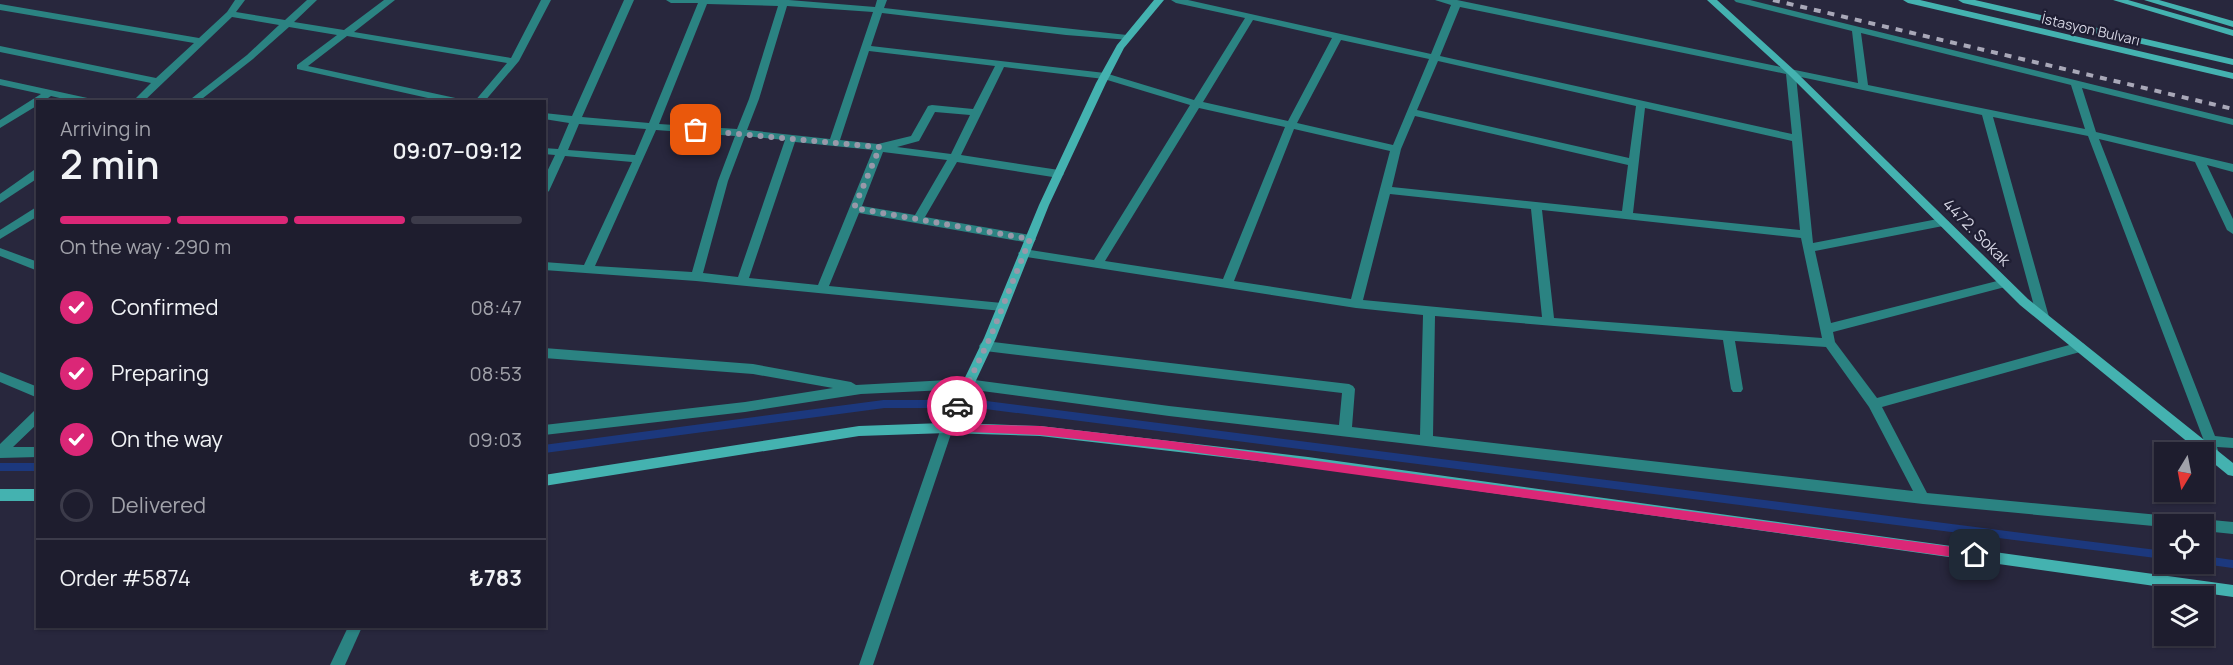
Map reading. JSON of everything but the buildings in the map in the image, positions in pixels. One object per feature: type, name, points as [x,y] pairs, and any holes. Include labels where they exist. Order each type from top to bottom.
[{"type":"street","points":[[0,7],[9,0]]},
{"type":"street","points":[[139,100],[230,14],[240,0]]},
{"type":"street","points":[[194,100],[312,0]]},
{"type":"street","points":[[390,0],[300,67],[451,100]]},
{"type":"street","points":[[481,100],[514,61],[546,0]]},
{"type":"street","points":[[546,187],[629,0]]},
{"type":"street","points":[[671,0],[881,5],[1034,30],[1127,39]]},
{"type":"street","points":[[866,665],[947,428],[985,346],[1030,239],[1105,76],[1127,39],[1159,0]]},
{"type":"street","points":[[1176,0],[1337,38],[1796,138]]},
{"type":"street","points":[[1440,0],[2092,134],[2233,168]]},
{"type":"street","name":"4472. Sokak","points":[[1712,0],[1791,72],[2005,283],[2080,347],[2204,442]]},
{"type":"street","points":[[1739,0],[2233,122]]},
{"type":"street","name":"İstasyon Bulvarı","points":[[1908,0],[2233,76]]},
{"type":"street","name":"İstasyon Bulvarı","points":[[1963,0],[2233,62]]},
{"type":"street","points":[[2118,0],[2233,33]]},
{"type":"street","points":[[2149,0],[2233,24]]},
{"type":"street","points":[[588,269],[639,159],[704,1]]},
{"type":"street","points":[[696,277],[723,181],[741,133],[783,2]]},
{"type":"street","points":[[1356,304],[1396,150],[1456,3]]},
{"type":"street","points":[[834,142],[881,5]]},
{"type":"street","points":[[0,7],[201,41]]},
{"type":"street","points":[[230,14],[514,61]]},
{"type":"street","points":[[1097,264],[1251,16]]},
{"type":"street","points":[[1856,28],[1863,87]]},
{"type":"street","points":[[1227,283],[1291,125],[1337,38]]},
{"type":"street","points":[[865,48],[1105,76],[1197,104],[1396,150]]},
{"type":"street","points":[[0,49],[159,82]]},
{"type":"street","points":[[918,219],[955,156],[1001,63]]},
{"type":"street","points":[[1791,72],[1806,235],[1829,343],[1874,404],[1923,498]]},
{"type":"street","points":[[0,82],[82,100]]},
{"type":"street","points":[[2075,82],[2092,134],[2209,442]]},
{"type":"street","points":[[38,100],[49,93]]},
{"type":"street","points":[[0,125],[36,101]]},
{"type":"street","points":[[1627,217],[1641,103]]},
{"type":"street","points":[[880,147],[915,139],[932,108],[977,113]]},
{"type":"street","points":[[1411,112],[1634,163]]},
{"type":"street","points":[[1987,113],[2043,317]]},
{"type":"street","points":[[546,116],[651,128],[741,133],[880,147],[955,156],[1059,174]]},
{"type":"street","points":[[742,281],[791,138]]},
{"type":"street","points":[[822,289],[880,147]]},
{"type":"street","points":[[546,151],[639,159]]},
{"type":"street","points":[[2199,160],[2233,230]]},
{"type":"street","points":[[0,200],[36,174]]},
{"type":"street","points":[[1387,190],[1536,208],[1806,235]]},
{"type":"street","points":[[854,208],[1030,239]]},
{"type":"street","points":[[1536,208],[1548,322]]},
{"type":"street","points":[[0,235],[36,211]]},
{"type":"street","points":[[1809,248],[1943,222]]},
{"type":"street","points":[[0,252],[36,266]]},
{"type":"street","points":[[1024,253],[1356,304],[1548,322],[1829,343]]},
{"type":"street","points":[[546,266],[742,281],[1002,307]]},
{"type":"street","points":[[1826,329],[2005,283]]},
{"type":"street","points":[[1426,441],[1429,311]]},
{"type":"street","points":[[1728,336],[1737,389]]},
{"type":"street","points":[[985,346],[1349,389],[1345,430]]},
{"type":"street","points":[[1874,404],[2080,347]]},
{"type":"street","points":[[546,353],[753,369],[861,389]]},
{"type":"street","points":[[0,377],[36,392]]},
{"type":"street","points":[[546,430],[745,407],[861,389],[967,384],[1169,411],[1923,498],[2233,528]]},
{"type":"street","points":[[0,452],[36,417]]},
{"type":"street","points":[[546,481],[859,431],[947,428],[1040,431],[1296,461],[2233,591]]},
{"type":"street","points":[[2214,446],[2233,443]]},
{"type":"street","name":"4472. Sokak","points":[[2214,450],[2233,471]]},
{"type":"street","points":[[0,452],[36,452]]},
{"type":"street","points":[[0,495],[36,495]]},
{"type":"street","points":[[338,665],[355,628]]},
{"type":"waterway","points":[[546,449],[884,404],[936,404]]},
{"type":"waterway","points":[[978,404],[2154,554]]},
{"type":"waterway","points":[[0,467],[36,467]]},
{"type":"waterway","points":[[2214,561],[2233,564]]},
{"type":"railway","points":[[1773,0],[2233,109]]},
{"type":"way so far","points":[[696,130],[880,147],[854,208],[1030,239],[990,338],[957,406]]},
{"type":"route","points":[[957,406],[947,428],[1040,431],[1308,462],[1975,555]]}]
